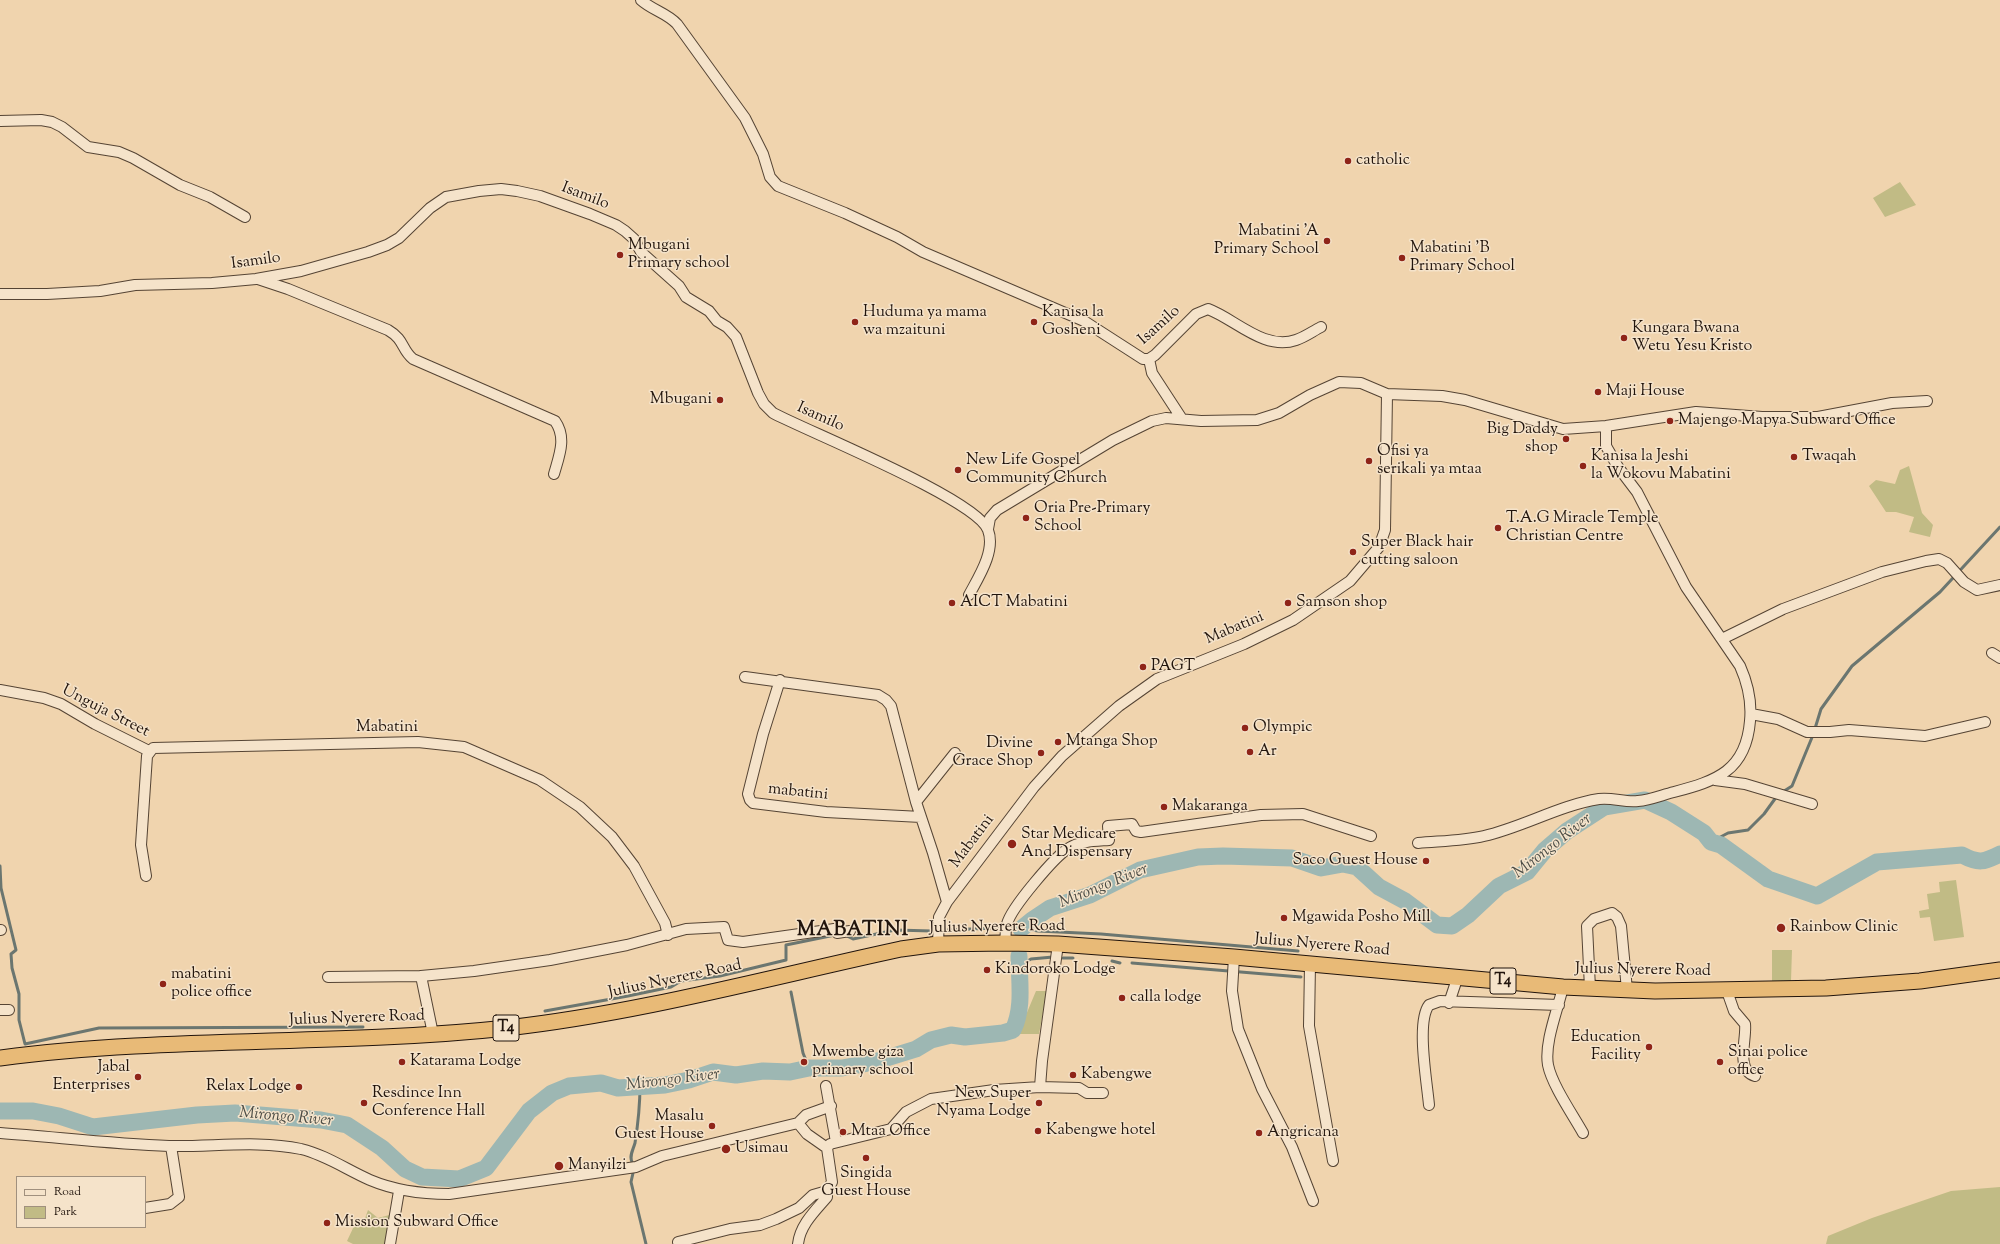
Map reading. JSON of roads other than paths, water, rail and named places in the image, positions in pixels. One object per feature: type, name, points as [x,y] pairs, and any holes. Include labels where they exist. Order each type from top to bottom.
[{"type":"highway","name":"Julius Nyerere Road","points":[[0,1058],[92,1048],[433,1034],[506,1028],[572,1019],[685,998],[901,949],[1006,933],[1058,944],[1233,967],[1310,964],[1458,976],[1563,987],[1627,990],[1727,991],[1826,988],[1920,981],[2000,970]]},
{"type":"street","name":"Isamilo","points":[[641,0],[651,9],[673,20],[677,24],[709,70],[735,103],[763,154],[770,177],[778,186],[897,236],[923,252],[1084,320],[1137,356],[1148,359],[1155,355],[1196,314],[1208,308],[1250,332],[1270,341],[1279,343],[1296,340],[1321,327]]},
{"type":"street","points":[[0,121],[41,120],[52,122],[62,127],[88,147],[118,152],[133,158],[174,182],[210,197],[245,216]]},
{"type":"street","name":"Isamilo","points":[[0,294],[54,294],[100,291],[135,285],[212,283],[256,279],[301,271],[368,252],[387,245],[399,238],[430,208],[446,197],[460,193],[501,189],[540,196],[616,225],[634,239],[641,252],[679,286],[686,296],[709,311],[717,321],[726,327],[736,337],[758,393],[764,404],[773,413],[848,447],[943,494],[968,511],[988,529]]},
{"type":"street","points":[[256,279],[288,289],[388,330],[401,341],[413,359],[556,421],[560,428],[562,437],[554,474]]},
{"type":"street","points":[[1148,359],[1152,373],[1182,419]]},
{"type":"street","points":[[968,595],[980,575],[988,555],[990,542],[988,529],[990,518],[997,510],[1113,440],[1152,420],[1166,418],[1232,421],[1257,420],[1269,417],[1339,382],[1361,383],[1387,394],[1442,396],[1465,400],[1563,429],[1606,426],[1696,412],[1762,418],[1818,417],[1892,403],[1927,401]]},
{"type":"street","name":"Mabatini","points":[[938,944],[939,917],[947,902],[1034,787],[1062,756],[1119,706],[1157,679],[1244,644],[1293,620],[1350,581],[1365,565],[1379,547],[1384,530],[1387,394]]},
{"type":"street","points":[[1606,426],[1606,446],[1618,467],[1637,492],[1686,587],[1740,666],[1746,679],[1750,693],[1748,737],[1736,763],[1715,780]]},
{"type":"street","points":[[1722,639],[1763,618],[1837,588],[1882,572],[1932,560],[1939,559],[1947,563],[1964,582],[1977,590],[2000,585]]},
{"type":"street","points":[[745,677],[780,680],[878,695],[886,700],[892,712],[916,802],[947,902]]},
{"type":"street","name":"mabatini","points":[[780,680],[748,794],[753,803],[826,812],[921,817]]},
{"type":"street","name":"Unguja Street","points":[[0,690],[44,698],[61,704],[95,724],[149,751]]},
{"type":"street","points":[[1750,714],[1778,719],[1807,732],[1856,730],[1925,736],[1985,722]]},
{"type":"street","name":"Mabatini","points":[[149,751],[157,747],[410,742],[464,747],[540,780],[580,808],[612,837],[634,866],[665,924],[668,935]]},
{"type":"street","points":[[146,876],[141,845],[146,764],[149,751]]},
{"type":"street","points":[[916,802],[955,753]]},
{"type":"street","points":[[1418,843],[1484,836],[1600,799],[1638,801],[1715,780],[1745,784],[1812,804]]},
{"type":"street","points":[[1006,933],[1018,904],[1060,855],[1069,848],[1079,844],[1108,840],[1108,826],[1132,824],[1136,830],[1140,832],[1261,815],[1303,814],[1370,836]]},
{"type":"street","points":[[1590,988],[1587,926],[1594,919],[1612,913],[1618,917],[1621,926],[1627,990]]},
{"type":"street","points":[[328,977],[421,976],[474,971],[550,960],[646,941],[686,929],[724,928],[728,940],[743,942],[834,929],[837,932],[850,931]]},
{"type":"street","points":[[1040,1087],[1042,1061],[1058,944]]},
{"type":"street","points":[[1310,964],[1309,1026],[1333,1161]]},
{"type":"street","points":[[1233,967],[1232,991],[1241,1036],[1262,1089],[1292,1147],[1313,1201]]},
{"type":"street","points":[[421,976],[433,1034]]},
{"type":"street","points":[[1449,1003],[1458,976]]},
{"type":"street","points":[[1563,987],[1548,1048],[1548,1065],[1552,1076],[1583,1134]]},
{"type":"street","points":[[1727,991],[1734,1011],[1745,1024],[1744,1066],[1750,1074],[1755,1076]]},
{"type":"street","points":[[1430,1105],[1423,1036],[1423,1018],[1429,1005],[1440,1001],[1449,1003],[1559,1005]]},
{"type":"street","points":[[826,1086],[831,1106],[836,1142]]},
{"type":"street","points":[[827,1148],[830,1144],[836,1142],[891,1128],[896,1125],[906,1112],[931,1099],[994,1090],[1040,1087],[1080,1088],[1087,1093],[1103,1093]]},
{"type":"street","points":[[0,1133],[118,1144],[171,1146],[251,1144],[273,1145],[301,1149],[321,1155],[369,1180],[399,1191],[427,1194],[449,1194],[636,1166],[662,1156],[798,1123],[806,1116],[831,1106]]},
{"type":"street","points":[[798,1123],[807,1134],[827,1148],[832,1182],[827,1191],[827,1196],[807,1220],[799,1235],[798,1244]]},
{"type":"street","points":[[146,1208],[170,1204],[179,1197],[171,1146]]},
{"type":"street","points":[[390,1244],[399,1191]]},
{"type":"street","points":[[678,1242],[730,1229],[766,1223],[798,1208],[813,1195],[827,1191]]},
{"type":"waterway","points":[[1781,793],[1792,786],[1813,735],[1821,709],[1852,666],[1940,592],[2000,527]]},
{"type":"waterway","points":[[1711,842],[1728,833],[1748,830],[1764,814],[1777,796]]},
{"type":"waterway","name":"Mirongo River","points":[[1021,929],[1050,908],[1090,895],[1140,870],[1198,857],[1223,856],[1292,858],[1321,868],[1343,864],[1357,867],[1379,887],[1405,901],[1437,925],[1452,926],[1468,915],[1499,886],[1527,872],[1545,850],[1567,831],[1604,807],[1645,800],[1671,812],[1704,833],[1711,842],[1721,845],[1768,879],[1817,896],[1877,862],[1962,855],[1973,860],[1981,861],[1990,859],[2000,854]]},
{"type":"waterway","points":[[0,866],[1,888],[16,950],[11,954],[12,968],[19,994],[19,1020],[25,1044],[99,1028],[363,1027]]},
{"type":"waterway","points":[[1027,924],[1032,930],[1038,931],[1101,934],[1298,951]]},
{"type":"waterway","points":[[945,930],[1023,927]]},
{"type":"waterway","points":[[845,935],[853,939],[895,930],[932,931]]},
{"type":"waterway","points":[[786,960],[786,945],[835,935]]},
{"type":"waterway","name":"Mirongo River","points":[[0,1111],[33,1111],[59,1116],[93,1127],[197,1115],[235,1113],[321,1120],[347,1125],[382,1148],[405,1169],[422,1177],[459,1179],[486,1168],[529,1111],[552,1093],[569,1086],[601,1083],[618,1088],[665,1085],[689,1080],[713,1072],[736,1075],[763,1071],[790,1072],[809,1068],[842,1068],[874,1062],[916,1049],[931,1040],[951,1035],[965,1037],[1003,1033],[1013,1030],[1019,1013],[1020,1003],[1019,956]]},
{"type":"waterway","points":[[1019,966],[1031,959],[1053,957]]},
{"type":"waterway","points":[[1063,958],[1073,958]]},
{"type":"waterway","points":[[545,1011],[671,987],[681,981],[720,976],[786,960]]},
{"type":"waterway","points":[[1112,961],[1120,963]]},
{"type":"waterway","points":[[1132,963],[1301,977]]},
{"type":"waterway","points":[[791,992],[803,1053],[809,1068]]},
{"type":"waterway","points":[[632,1162],[631,1155],[635,1143],[638,1122],[640,1085]]},
{"type":"waterway","points":[[633,1173],[631,1182],[646,1244]]},
{"type":"place","name":"catholic","points":[[1348,161]]},
{"type":"place","name":"Mabatini 'A Primary School","points":[[1327,241]]},
{"type":"place","name":"Mbugani Primary school","points":[[620,255]]},
{"type":"place","name":"Mabatini 'B Primary School","points":[[1402,258]]},
{"type":"place","name":"Huduma ya mama wa mzaituni","points":[[855,322]]},
{"type":"place","name":"Kanisa la Gosheni","points":[[1034,322]]},
{"type":"place","name":"Kungara Bwana Wetu Yesu Kristo","points":[[1624,338]]},
{"type":"place","name":"Maji House","points":[[1598,392]]},
{"type":"place","name":"Mbugani","points":[[720,400]]},
{"type":"place","name":"Majengo Mapya Subward Office","points":[[1670,421]]},
{"type":"place","name":"Big Daddy shop","points":[[1566,439]]},
{"type":"place","name":"Twaqah","points":[[1794,457]]},
{"type":"place","name":"Ofisi ya serikali ya mtaa","points":[[1369,461]]},
{"type":"place","name":"Kanisa la Jeshi la Wokovu Mabatini","points":[[1583,466]]},
{"type":"place","name":"New Life Gospel Community Church","points":[[958,470]]},
{"type":"place","name":"Oria Pre-Primary School","points":[[1026,518]]},
{"type":"place","name":"T.A.G Miracle Temple Christian Centre","points":[[1498,528]]},
{"type":"place","name":"Super Black hair cutting saloon","points":[[1353,552]]},
{"type":"place","name":"AICT Mabatini","points":[[952,603]]},
{"type":"place","name":"Samson shop","points":[[1288,603]]},
{"type":"place","name":"PAGT","points":[[1143,667]]},
{"type":"place","name":"Olympic","points":[[1245,728]]},
{"type":"place","name":"Mtanga Shop","points":[[1058,742]]},
{"type":"place","name":"Ar","points":[[1250,752]]},
{"type":"place","name":"Divine Grace Shop","points":[[1041,753]]},
{"type":"place","name":"Makaranga","points":[[1164,807]]},
{"type":"place","name":"Star Medicare And Dispensary","points":[[1012,844]]},
{"type":"place","name":"Saco Guest House","points":[[1426,861]]},
{"type":"place","name":"Mgawida Posho Mill","points":[[1284,918]]},
{"type":"place","name":"Rainbow Clinic","points":[[1781,928]]},
{"type":"place","name":"Kindoroko Lodge","points":[[987,970]]},
{"type":"place","name":"mabatini police office","points":[[163,984]]},
{"type":"place","name":"calla lodge","points":[[1122,998]]},
{"type":"place","name":"Education Facility","points":[[1649,1047]]},
{"type":"place","name":"Katarama Lodge","points":[[402,1062]]},
{"type":"place","name":"Mwembe giza primary school","points":[[804,1062]]},
{"type":"place","name":"Sinai police office","points":[[1720,1062]]},
{"type":"place","name":"Kabengwe","points":[[1073,1075]]},
{"type":"place","name":"Jabal Enterprises","points":[[138,1077]]},
{"type":"place","name":"Relax Lodge","points":[[299,1087]]},
{"type":"place","name":"Resdince Inn Conference Hall","points":[[364,1103]]},
{"type":"place","name":"New Super Nyama Lodge","points":[[1039,1103]]},
{"type":"place","name":"Masalu Guest House","points":[[712,1126]]},
{"type":"place","name":"Kabengwe hotel","points":[[1038,1131]]},
{"type":"place","name":"Mtaa Office","points":[[843,1132]]},
{"type":"place","name":"Angricana","points":[[1259,1133]]},
{"type":"place","name":"Usimau","points":[[726,1149]]},
{"type":"place","name":"Singida Guest House","points":[[866,1158]]},
{"type":"place","name":"Manyilzi","points":[[559,1166]]},
{"type":"place","name":"Mission Subward Office","points":[[327,1223]]},
{"type":"district","name":"MABATINI","points":[[853,932]]}]
